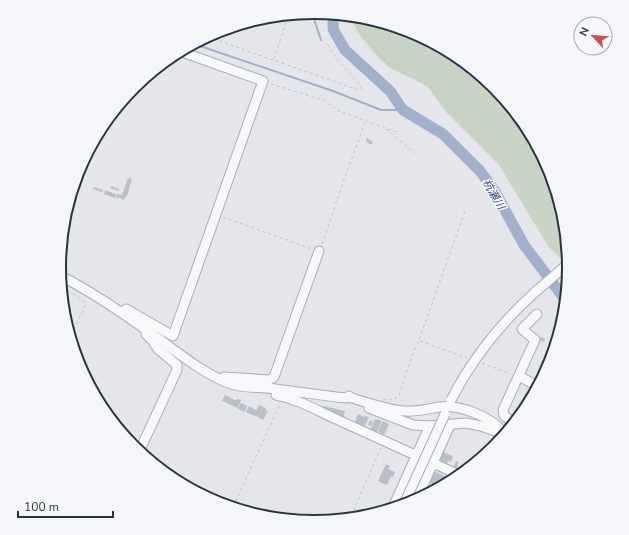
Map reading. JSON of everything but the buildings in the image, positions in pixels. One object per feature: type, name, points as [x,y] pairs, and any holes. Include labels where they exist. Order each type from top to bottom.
[{"type":"street","points":[[110,305],[120,305],[173,336],[263,81],[187,54]]},
{"type":"street","points":[[219,378],[226,377],[269,380],[274,377],[319,251]]},
{"type":"street","points":[[407,498],[448,407],[469,368],[497,330],[534,293],[563,268]]},
{"type":"street","points":[[67,279],[140,325],[200,369],[237,385],[346,398],[349,396],[375,405],[406,411],[448,407],[462,408],[487,420],[501,431]]},
{"type":"street","points":[[510,421],[504,415],[502,410],[535,340],[522,329],[537,314]]},
{"type":"street","points":[[140,325],[158,349],[177,365],[142,446]]},
{"type":"street","points":[[518,376],[534,384]]},
{"type":"street","points":[[266,388],[270,394],[301,402],[455,473]]},
{"type":"street","points":[[346,398],[404,423],[418,426],[466,423],[500,432]]},
{"type":"street","points":[[420,492],[450,425]]},
{"type":"street","points":[[396,502],[428,432],[428,426]]},
{"type":"path","points":[[274,59],[287,21]]},
{"type":"path","points":[[356,23],[362,33],[380,55],[390,64],[428,84],[498,159],[528,141]]},
{"type":"path","points":[[380,55],[393,32]]},
{"type":"path","points":[[216,40],[358,90],[361,89],[361,86],[337,59],[326,42]]},
{"type":"path","points":[[460,66],[483,86]]},
{"type":"path","points":[[436,93],[462,69]]},
{"type":"path","points":[[263,81],[323,100],[339,111],[399,133]]},
{"type":"path","points":[[216,215],[319,251],[366,120]]},
{"type":"path","points":[[386,128],[415,153]]},
{"type":"path","points":[[526,143],[540,164]]},
{"type":"path","points":[[381,398],[394,400],[398,396],[465,211]]},
{"type":"path","points":[[67,291],[86,302],[74,330]]},
{"type":"path","points":[[235,503],[278,406],[282,402]]},
{"type":"path","points":[[352,513],[384,441]]},
{"type":"green space","points":[[353,22],[379,27],[394,32],[439,52],[466,70],[490,92],[512,116],[530,143],[550,188],[555,203],[561,235],[563,261],[548,246],[499,165],[447,113],[427,86],[390,68],[378,57],[358,33]]},
{"type":"waterway","points":[[314,19],[321,40]]},
{"type":"waterway","name":"杭瀬川","points":[[333,20],[333,29],[345,50],[390,91],[403,110],[443,134],[480,171],[494,190],[524,245],[561,294]]},
{"type":"waterway","name":"杭瀬川","points":[[202,47],[333,91],[381,110],[403,110]]}]
